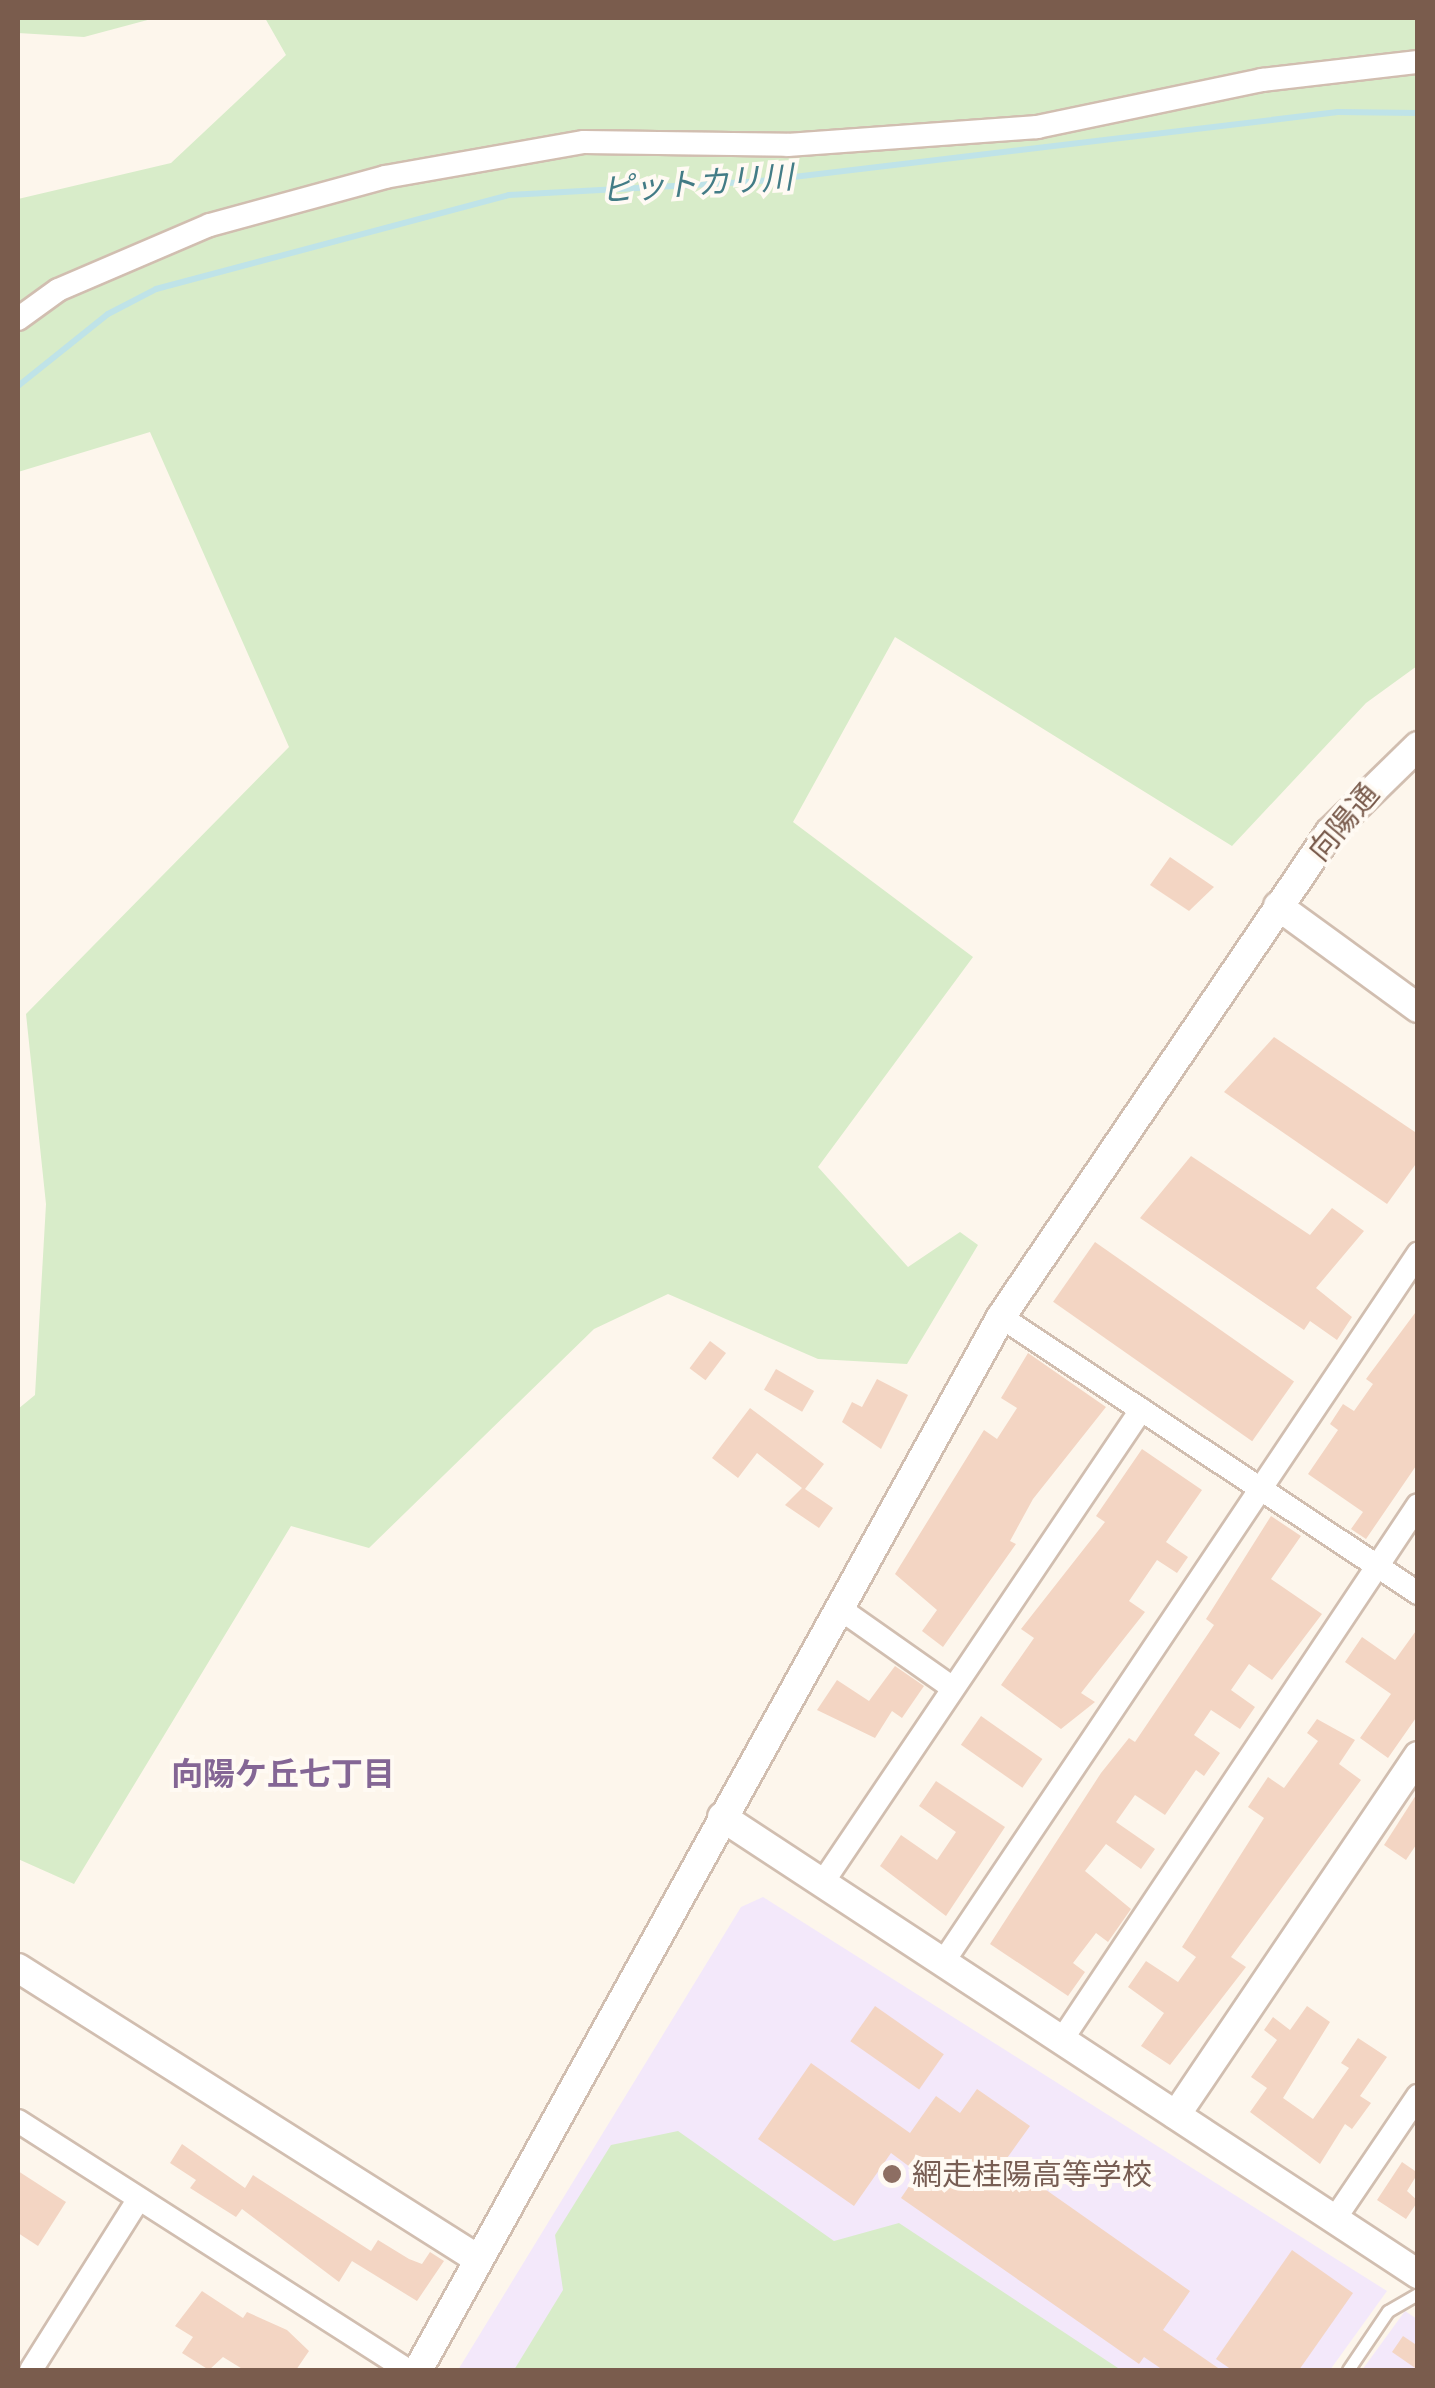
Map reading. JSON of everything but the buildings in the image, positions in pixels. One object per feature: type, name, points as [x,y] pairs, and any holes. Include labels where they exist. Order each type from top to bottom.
[{"type":"street","points":[[18,320],[58,290],[210,225],[385,177],[584,142],[788,145],[1036,127],[1262,80],[1418,62]]},
{"type":"street","name":"向陽通","points":[[418,2370],[1001,1318],[1330,832],[1418,746]]},
{"type":"street","points":[[1278,906],[1418,1008]]},
{"type":"street","points":[[946,1958],[1418,1254]]},
{"type":"street","points":[[1001,1318],[1418,1593]]},
{"type":"street","points":[[825,1879],[1140,1410]]},
{"type":"street","points":[[1063,2038],[1418,1505]]},
{"type":"street","points":[[839,1608],[954,1688]]},
{"type":"street","points":[[1176,2115],[1414,1767]]},
{"type":"street","points":[[722,1817],[946,1958],[1418,2274]]},
{"type":"street","points":[[18,1968],[478,2259]]},
{"type":"street","points":[[1334,2220],[1418,2096]]},
{"type":"street","points":[[18,2122],[408,2370]]},
{"type":"street","points":[[31,2370],[138,2200]]},
{"type":"lane","points":[[1348,2370],[1388,2311],[1418,2294]]},
{"type":"shaded area","name":"網走桂陽高等学校","points":[[763,1897],[1387,2291],[1330,2370],[458,2370],[741,1907]]},
{"type":"shaded area","points":[[1405,2311],[1417,2319],[1417,2370],[1362,2370]]},
{"type":"green space","points":[[18,18],[155,18],[84,37],[18,33]]},
{"type":"green space","points":[[265,18],[1417,18],[1417,666],[1366,703],[1232,846],[895,637],[793,822],[973,957],[818,1167],[908,1267],[960,1232],[978,1245],[907,1364],[818,1359],[668,1294],[594,1329],[369,1548],[291,1526],[74,1884],[18,1859],[18,1409],[35,1395],[46,1204],[26,1014],[289,747],[150,432],[18,472],[18,199],[171,163],[286,55]]},
{"type":"green space","points":[[678,2131],[834,2241],[899,2223],[1121,2370],[514,2370],[563,2290],[555,2235],[611,2145]]},
{"type":"waterway","name":"ピットカリ川","points":[[18,386],[108,314],[156,289],[509,195],[752,182],[1338,112],[1418,113]]},
{"type":"place","name":"網走桂陽高等学校","points":[[892,2174]]},
{"type":"district","name":"向陽ケ丘七丁目","points":[[283,1773]]}]
